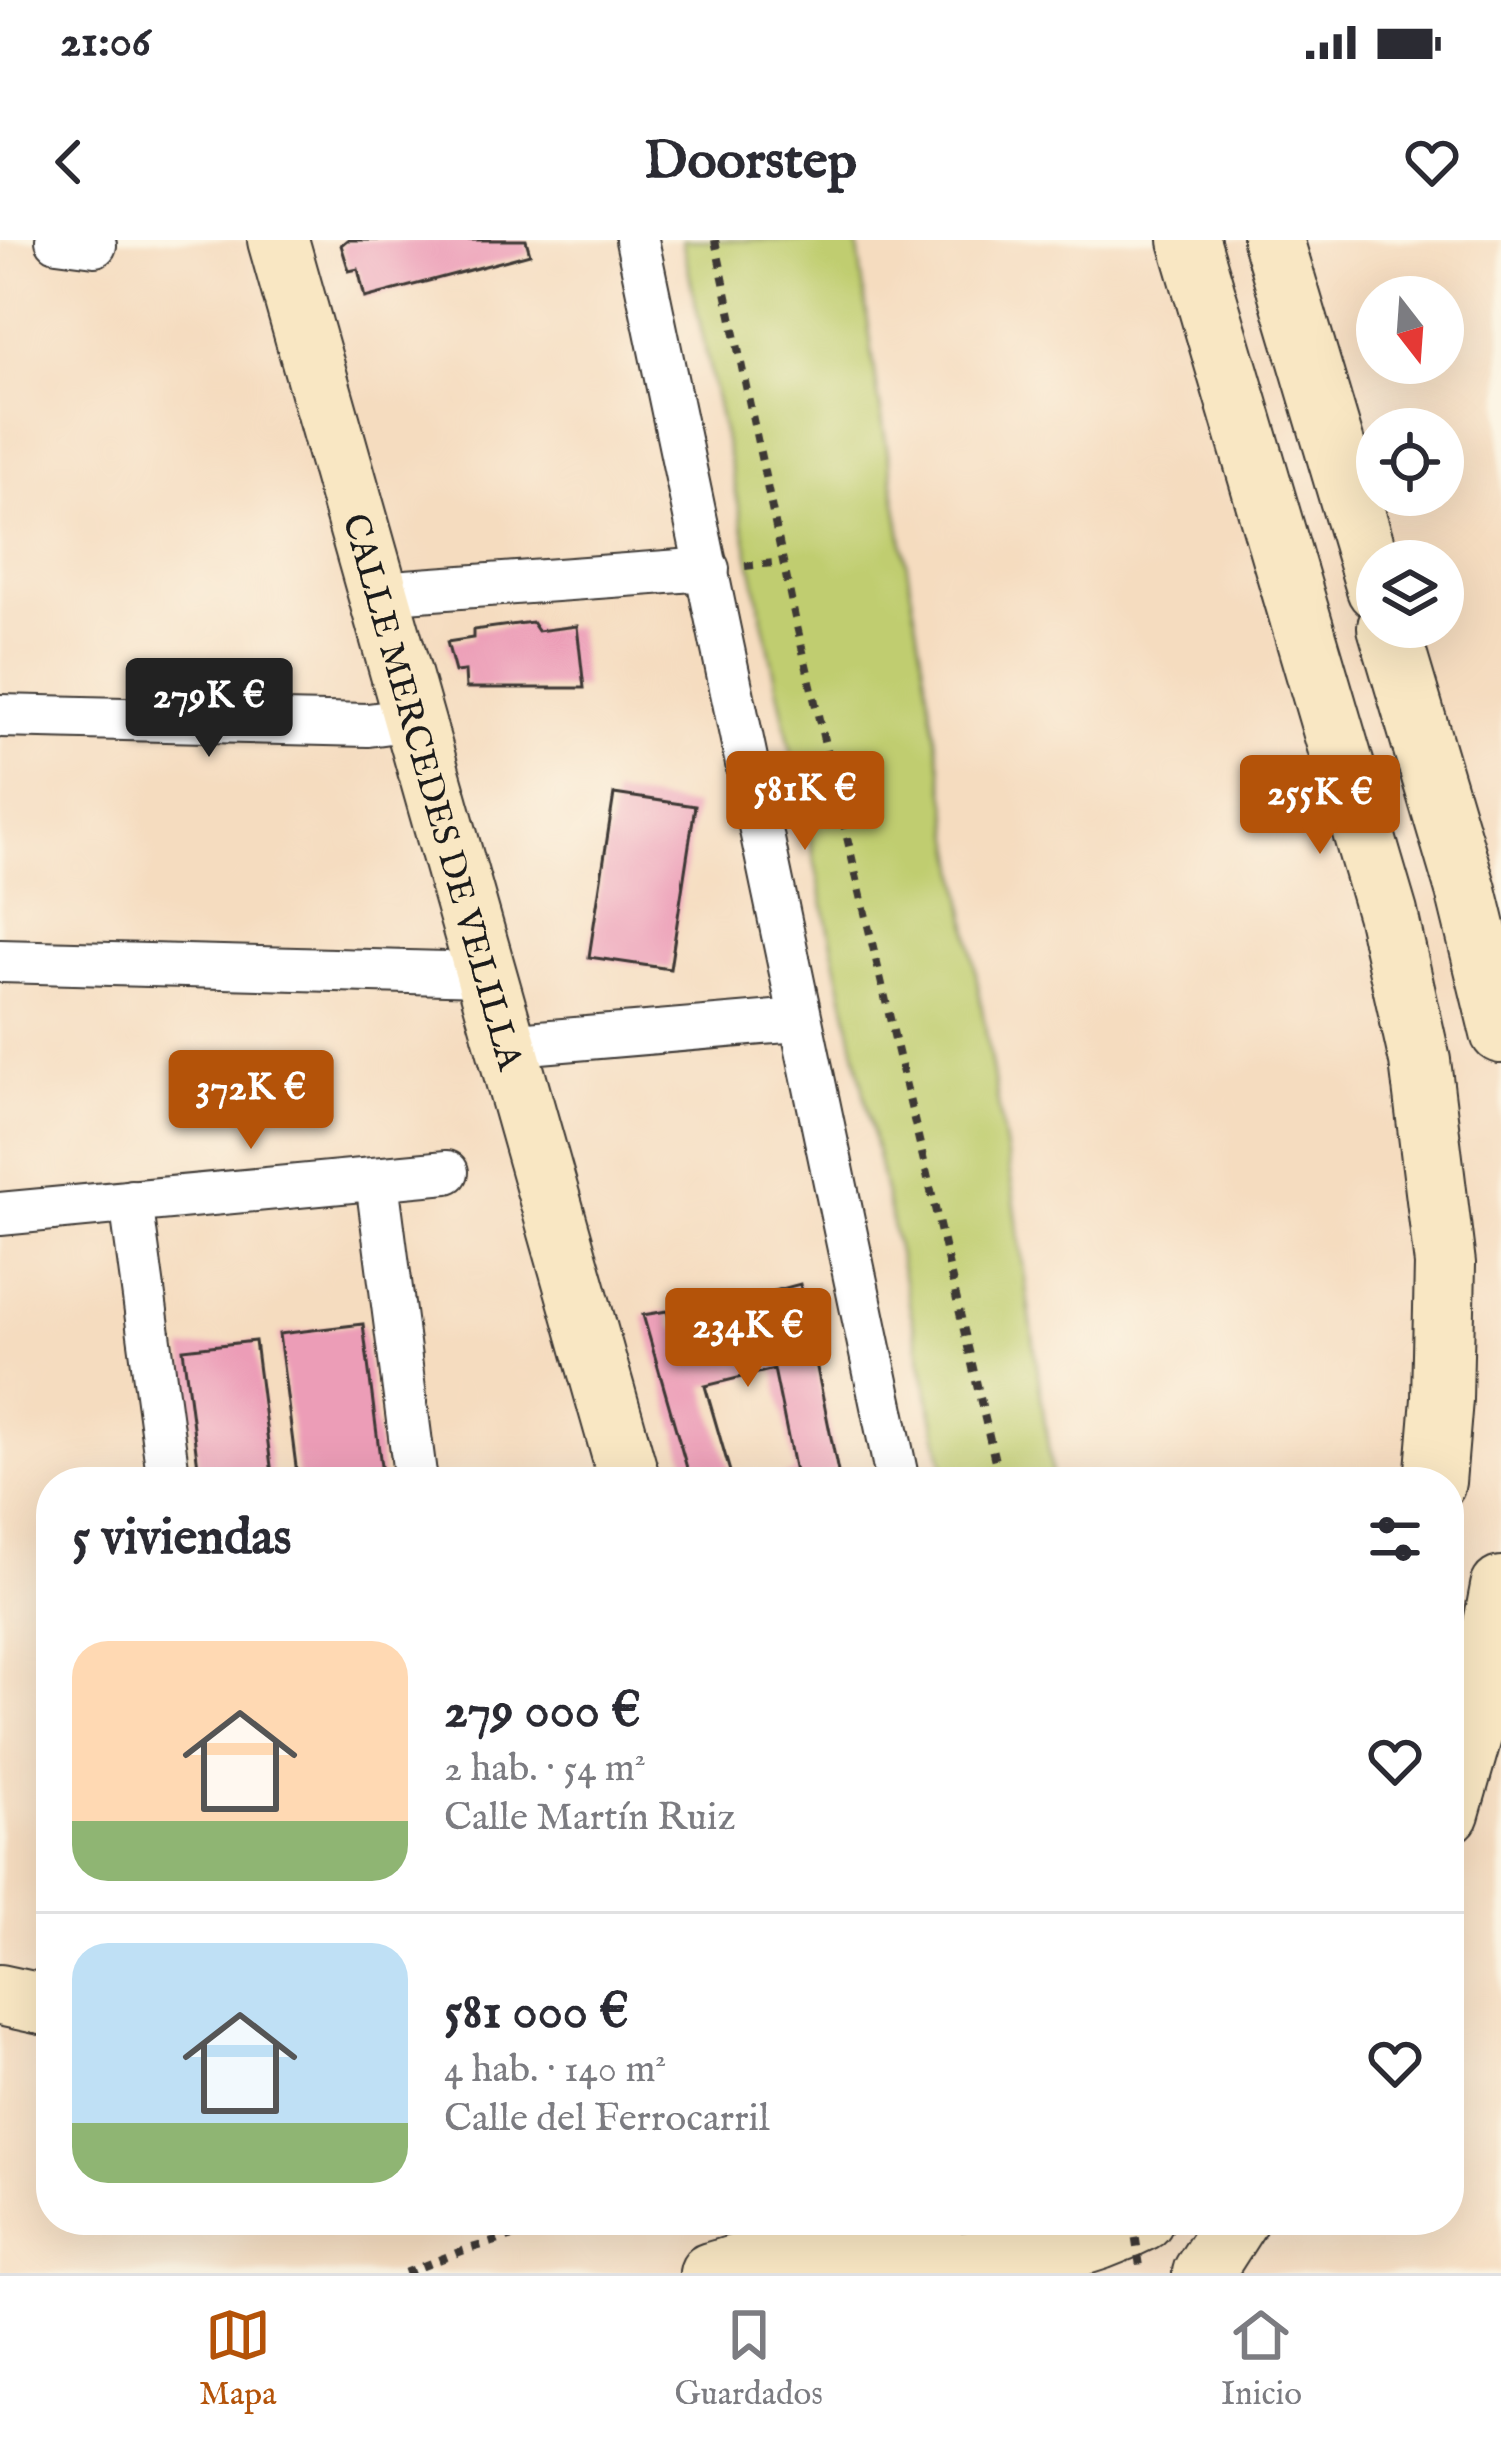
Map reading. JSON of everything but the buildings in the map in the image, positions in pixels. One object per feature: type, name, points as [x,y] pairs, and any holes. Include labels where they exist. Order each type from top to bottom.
[{"type":"main road","name":"CALLE MERCEDES DE VELILLA","points":[[278,240],[626,1467]]},
{"type":"main road","points":[[1189,240],[1387,913],[1420,1061],[1445,1264],[1437,1467]]},
{"type":"main road","points":[[1273,240],[1362,540]]},
{"type":"main road","points":[[1394,648],[1466,890],[1501,1033]]},
{"type":"main road","points":[[1464,1759],[1501,1587]]},
{"type":"main road","points":[[0,1995],[36,2003]]},
{"type":"main road","points":[[709,2273],[728,2235]]},
{"type":"main road","points":[[709,2273],[856,2235]]},
{"type":"main road","points":[[879,2235],[961,2268],[1048,2256],[1114,2235]]},
{"type":"main road","points":[[1203,2273],[1227,2235]]},
{"type":"street","points":[[637,240],[895,1467]]},
{"type":"street","points":[[378,593],[708,569]]},
{"type":"street","points":[[0,716],[368,725],[413,719]]},
{"type":"street","points":[[0,962],[483,974]]},
{"type":"street","points":[[505,1045],[798,1020]]},
{"type":"street","points":[[0,1214],[447,1172]]},
{"type":"street","points":[[377,1180],[414,1467]]},
{"type":"street","points":[[130,1202],[168,1467]]},
{"type":"path","points":[[715,240],[795,618],[996,1467]]},
{"type":"path","points":[[406,2273],[518,2235]]},
{"type":"path","points":[[1136,2235],[1142,2273]]},
{"type":"green space","points":[[682,240],[857,240],[878,395],[1013,1192],[1051,1467],[944,1467]]}]
